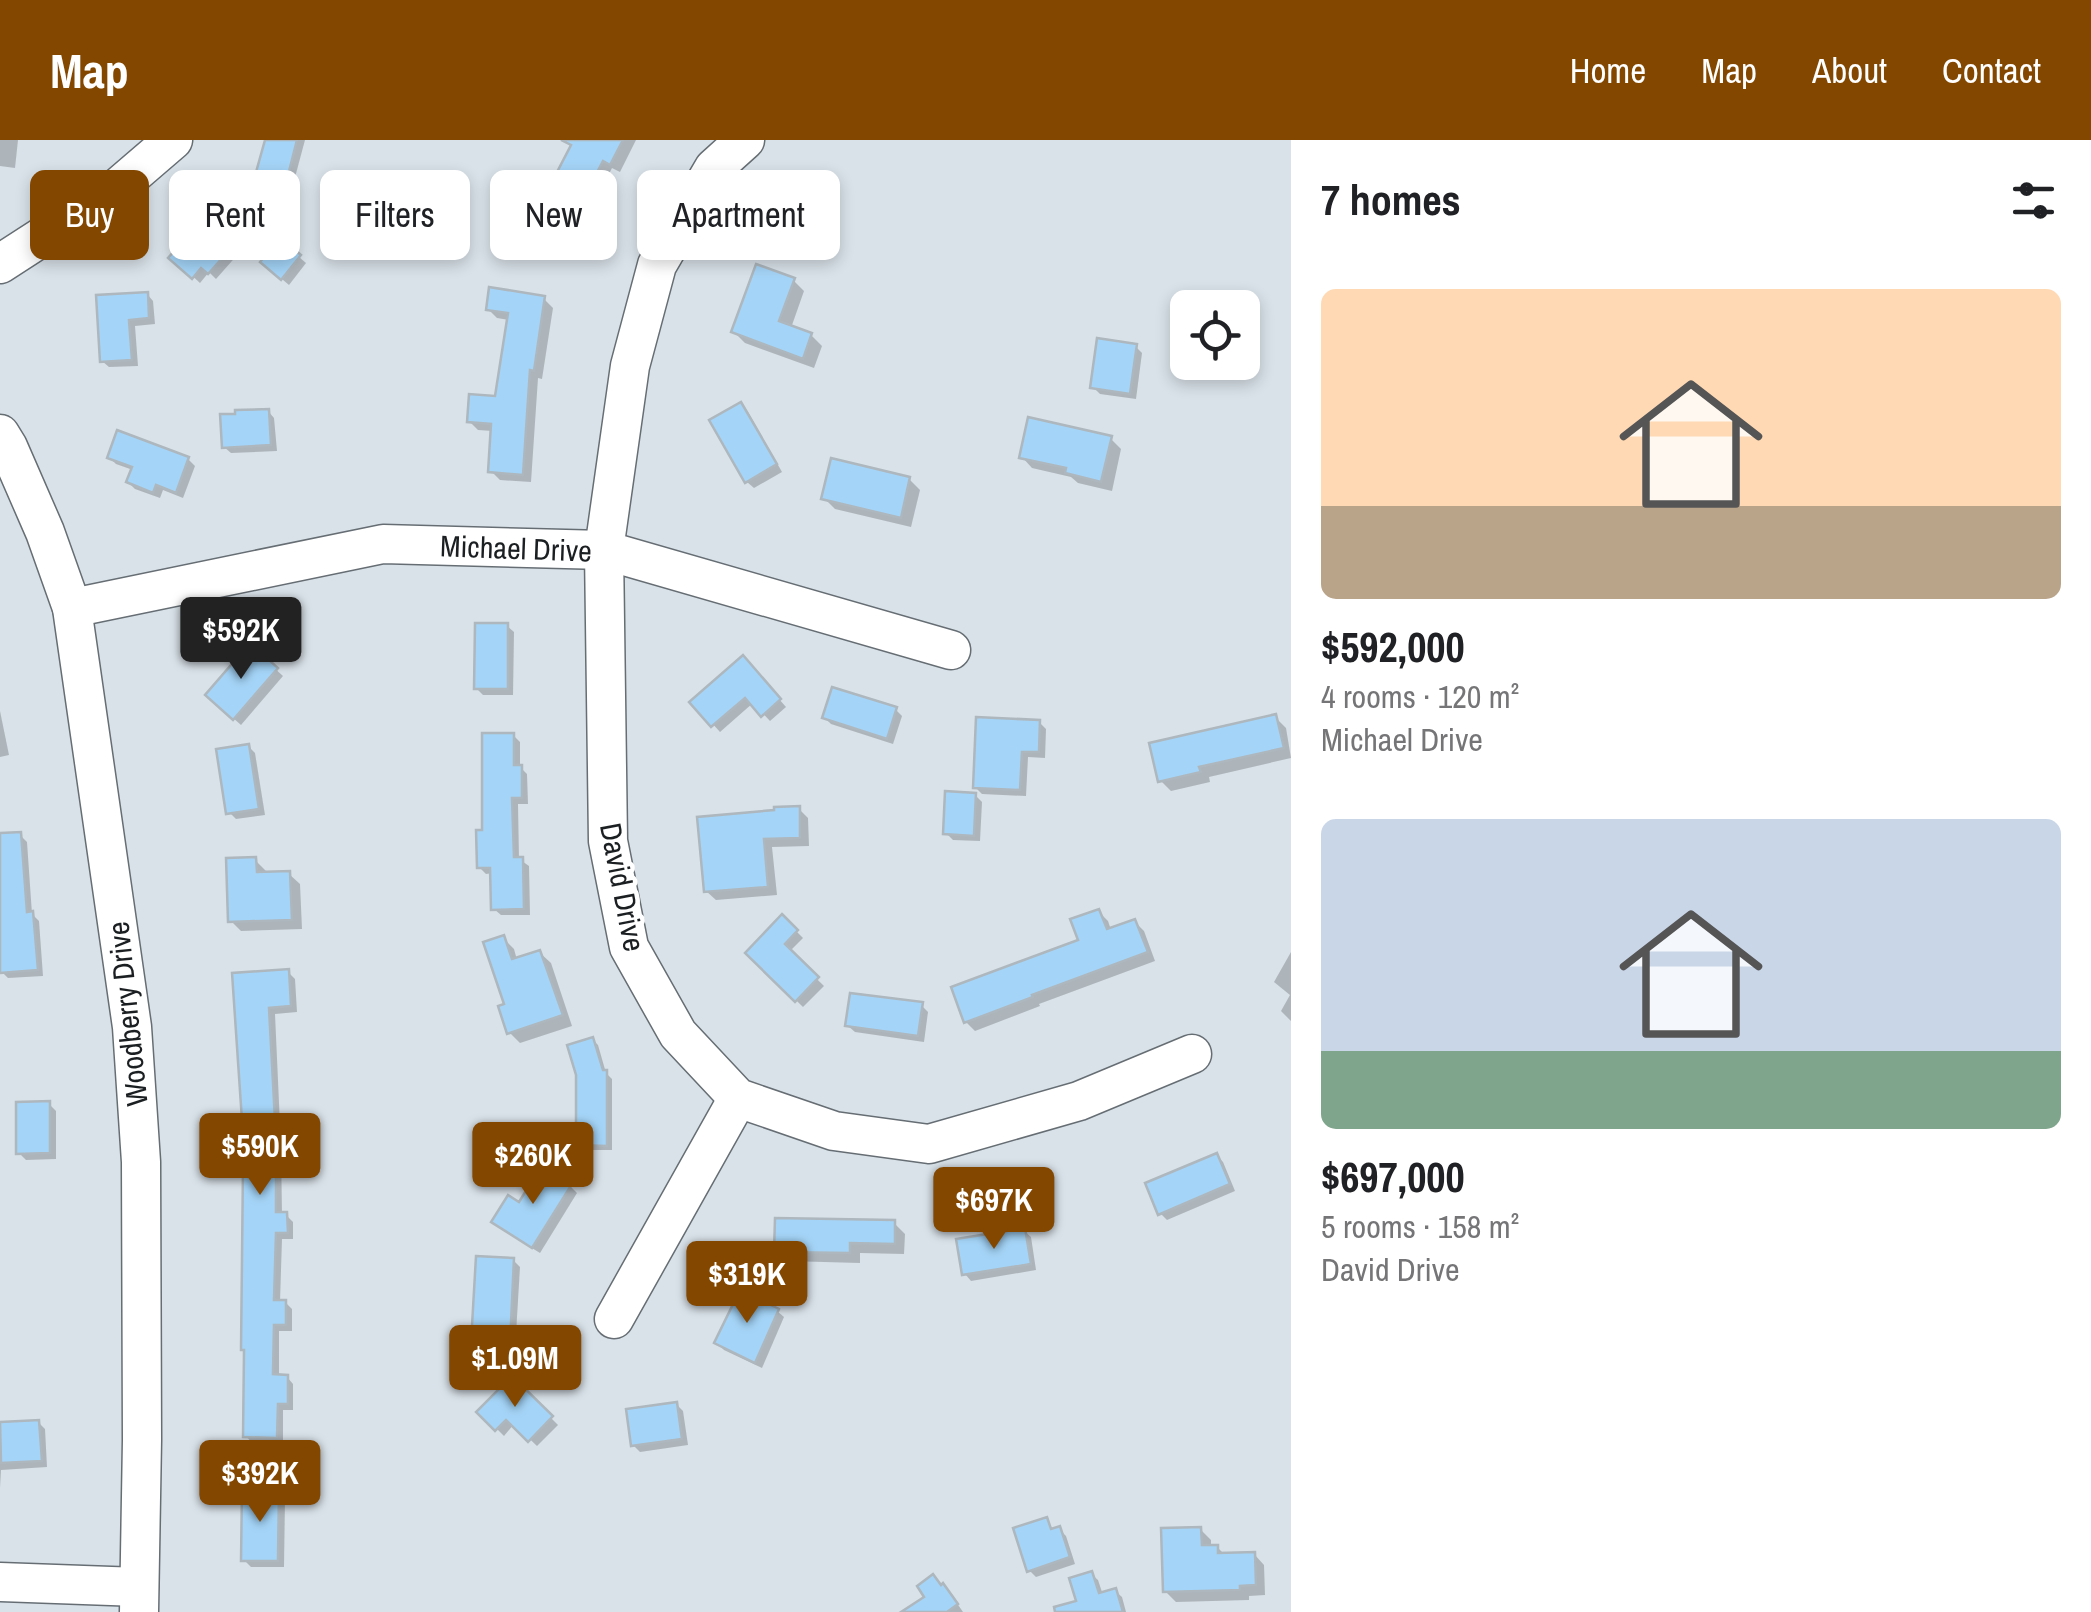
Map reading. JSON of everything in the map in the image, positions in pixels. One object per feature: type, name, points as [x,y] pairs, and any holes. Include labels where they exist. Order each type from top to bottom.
[{"type":"street","points":[[0,264],[116,189],[173,140]]},
{"type":"street","name":"David Drive","points":[[745,140],[714,168],[657,265],[630,366],[604,550],[608,841],[629,947],[678,1034],[738,1098],[834,1132],[929,1144],[1080,1101],[1192,1054]]},
{"type":"street","name":"Woodberry Drive","points":[[0,434],[45,532],[72,608],[132,1027],[141,1182],[139,1600]]},
{"type":"street","name":"Michael Drive","points":[[72,608],[383,544],[604,550],[951,650]]},
{"type":"street","points":[[614,1318],[738,1098]]},
{"type":"street","points":[[0,1582],[139,1600]]},
{"type":"building","points":[[265,140],[297,140],[289,170],[257,170]]},
{"type":"building","points":[[561,140],[623,140],[610,165],[603,161],[598,170],[558,170],[571,145]]},
{"type":"building","points":[[170,260],[221,260],[208,274],[201,268],[192,279]]},
{"type":"building","points":[[262,260],[297,260],[281,280]]},
{"type":"building","points":[[756,264],[795,278],[779,321],[812,333],[803,359],[731,332]]},
{"type":"building","points":[[489,287],[545,296],[534,371],[530,370],[523,475],[488,472],[491,424],[467,422],[469,394],[495,396],[508,313],[486,310]]},
{"type":"building","points":[[148,292],[149,318],[129,320],[132,360],[100,362],[96,295]]},
{"type":"building","points":[[1097,338],[1137,344],[1130,394],[1090,388]]},
{"type":"building","points":[[741,402],[777,464],[745,483],[709,420]]},
{"type":"building","points":[[269,409],[271,445],[222,448],[220,414]]},
{"type":"building","points":[[1028,417],[1112,436],[1101,482],[1065,473],[1066,468],[1019,458]]},
{"type":"building","points":[[117,430],[189,457],[176,493],[156,485],[153,493],[126,482],[132,467],[107,458]]},
{"type":"building","points":[[831,458],[910,477],[901,518],[821,499]]},
{"type":"building","points":[[475,623],[508,623],[508,689],[474,689]]},
{"type":"building","points":[[250,643],[278,668],[233,720],[205,695]]},
{"type":"building","points":[[743,655],[781,699],[761,717],[745,698],[711,727],[689,702]]},
{"type":"building","points":[[832,687],[897,707],[887,739],[822,718]]},
{"type":"building","points":[[1276,714],[1284,748],[1199,767],[1201,772],[1158,782],[1149,743]]},
{"type":"building","points":[[976,717],[1040,720],[1039,752],[1022,752],[1020,790],[973,788]]},
{"type":"building","points":[[482,733],[514,733],[514,765],[522,765],[522,798],[512,798],[514,857],[523,857],[524,909],[491,910],[490,868],[477,868],[476,830],[482,830]]},
{"type":"building","points":[[249,744],[259,809],[226,814],[216,749]]},
{"type":"building","points":[[945,791],[976,793],[974,836],[943,834]]},
{"type":"building","points":[[800,806],[800,838],[764,839],[768,887],[704,892],[697,817]]},
{"type":"building","points":[[21,832],[27,912],[33,911],[38,970],[0,973],[0,833]]},
{"type":"building","points":[[256,857],[257,872],[290,871],[292,920],[228,922],[226,858]]},
{"type":"building","points":[[1099,909],[1107,929],[1135,919],[1148,952],[964,1023],[951,987],[1078,940],[1070,919]]},
{"type":"building","points":[[782,914],[798,930],[785,944],[819,977],[795,1002],[745,953]]},
{"type":"building","points":[[504,935],[512,959],[540,950],[563,1015],[507,1034],[498,1006],[504,1004],[483,942]]},
{"type":"building","points":[[289,969],[291,1006],[269,1008],[276,1212],[287,1212],[288,1233],[276,1233],[274,1300],[286,1300],[286,1325],[274,1325],[273,1374],[288,1375],[288,1404],[278,1404],[277,1438],[243,1437],[245,1165],[232,973]]},
{"type":"building","points":[[850,993],[923,1002],[918,1036],[845,1026]]},
{"type":"building","points":[[593,1037],[603,1070],[607,1070],[607,1146],[576,1145],[576,1075],[567,1045]]},
{"type":"building","points":[[50,1101],[50,1153],[16,1154],[16,1102]]},
{"type":"building","points":[[1217,1153],[1230,1184],[1158,1215],[1145,1183]]},
{"type":"building","points":[[542,1165],[572,1184],[532,1248],[491,1222],[508,1195],[519,1202]]},
{"type":"building","points":[[775,1218],[895,1220],[895,1244],[850,1243],[850,1253],[774,1252]]},
{"type":"building","points":[[1025,1228],[1031,1264],[962,1275],[956,1239]]},
{"type":"building","points":[[476,1256],[514,1258],[510,1345],[471,1343]]},
{"type":"building","points":[[740,1290],[779,1309],[755,1363],[714,1343]]},
{"type":"building","points":[[512,1376],[553,1416],[528,1442],[506,1420],[495,1431],[476,1412]]},
{"type":"building","points":[[677,1402],[682,1439],[631,1446],[626,1409]]},
{"type":"building","points":[[39,1420],[42,1461],[1,1463],[0,1422]]},
{"type":"building","points":[[242,1488],[279,1488],[278,1561],[241,1561]]},
{"type":"building","points":[[1047,1517],[1051,1529],[1060,1526],[1070,1557],[1027,1572],[1013,1528]]},
{"type":"building","points":[[1201,1527],[1202,1545],[1218,1545],[1218,1553],[1255,1552],[1256,1585],[1240,1586],[1240,1590],[1163,1592],[1161,1528]]},
{"type":"building","points":[[1092,1571],[1099,1593],[1116,1588],[1123,1612],[1055,1612],[1054,1607],[1076,1601],[1069,1578]]},
{"type":"building","points":[[933,1574],[958,1604],[947,1612],[901,1612],[924,1597],[917,1586]]}]
